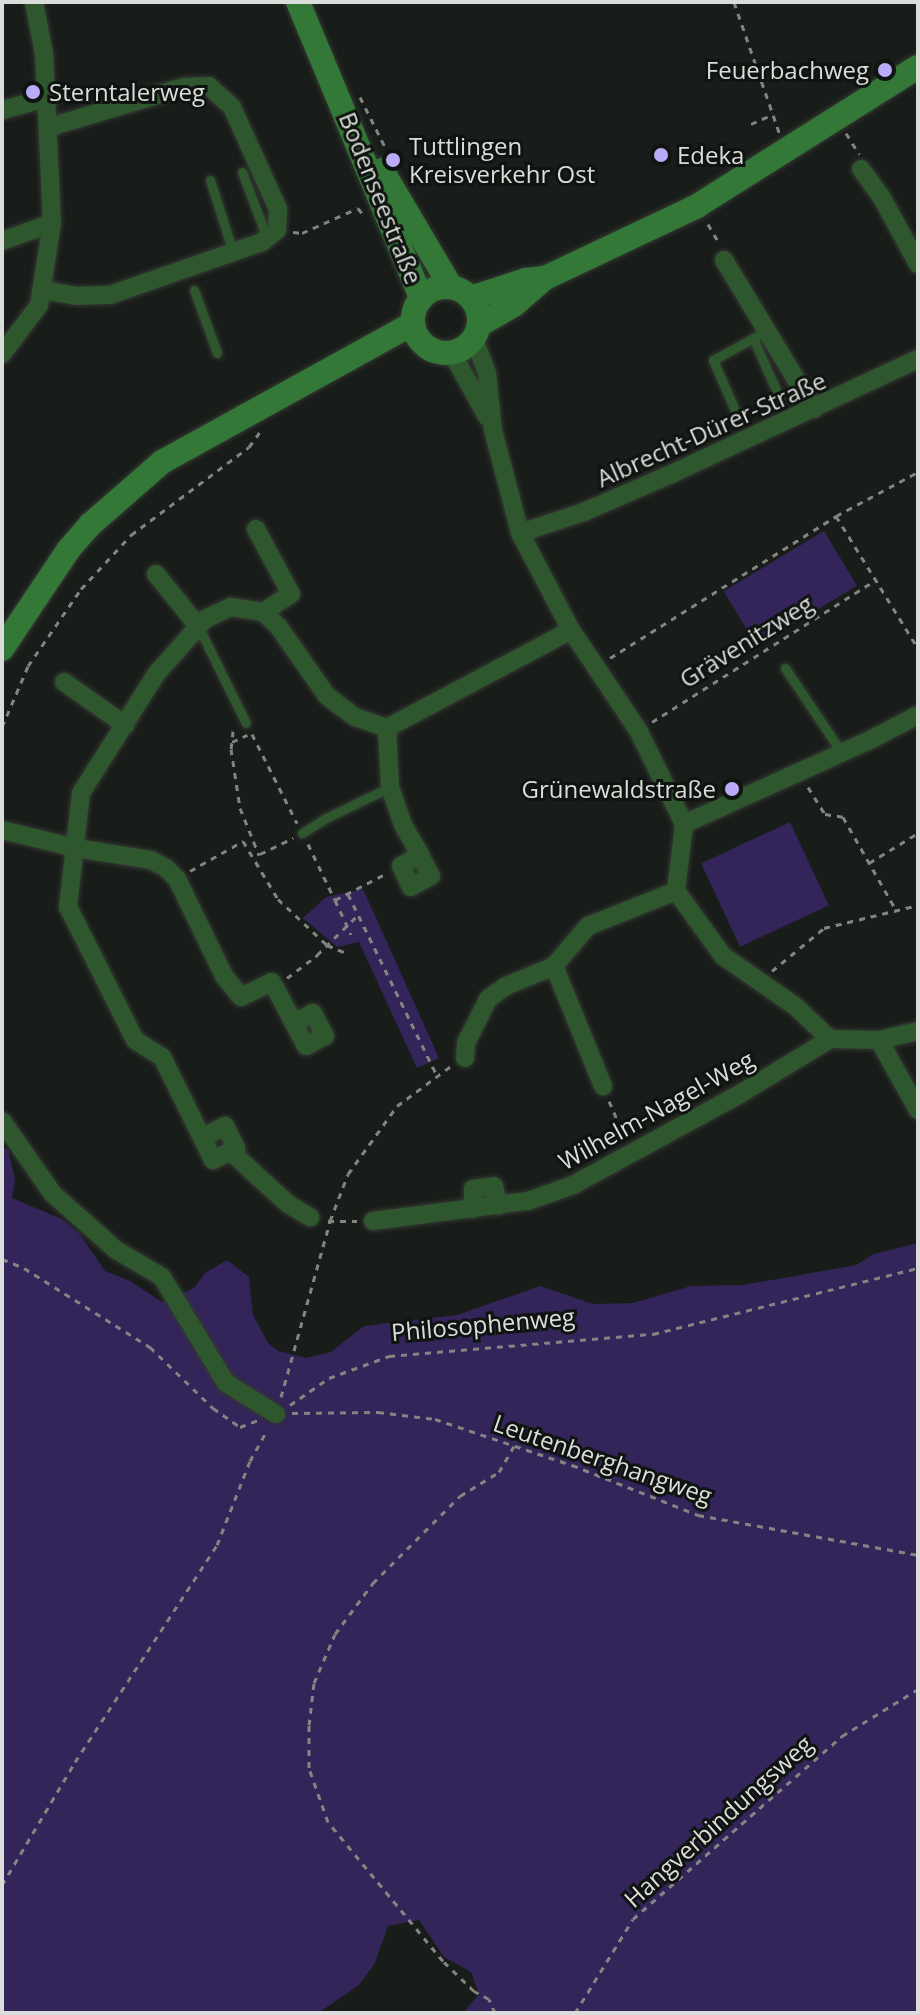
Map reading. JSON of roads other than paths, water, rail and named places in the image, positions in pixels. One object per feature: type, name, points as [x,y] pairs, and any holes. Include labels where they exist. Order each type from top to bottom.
[{"type":"street","points":[[2,354],[19,336],[39,305],[52,223],[50,127],[34,2]]},
{"type":"street","name":"Bodenseestraße","points":[[298,2],[461,292]]},
{"type":"street","points":[[427,348],[417,338],[412,324],[414,310],[421,298],[440,287],[461,292],[536,279],[697,206],[918,67]]},
{"type":"street","points":[[43,290],[76,296],[110,295],[233,252],[272,234],[278,209],[232,107],[209,86],[184,87],[50,127]]},
{"type":"street","points":[[2,110],[47,98]]},
{"type":"street","name":"Bodenseestraße","points":[[350,98],[421,298]]},
{"type":"street","points":[[861,169],[882,198],[918,264]]},
{"type":"street","points":[[2,241],[52,223]]},
{"type":"street","points":[[724,260],[760,334],[814,409]]},
{"type":"street","points":[[452,353],[514,305],[536,279]]},
{"type":"street","points":[[461,292],[479,315],[476,332],[487,373],[493,430],[520,533],[571,630],[638,730],[684,824],[676,891],[723,956],[796,1007],[830,1039],[879,1040],[918,1031]]},
{"type":"street","points":[[2,649],[28,607],[91,524],[162,462],[412,324]]},
{"type":"street","points":[[314,379],[427,348],[452,353]]},
{"type":"street","points":[[452,353],[493,430]]},
{"type":"street","name":"Albrecht-Dürer-Straße","points":[[520,533],[584,512],[918,359]]},
{"type":"street","points":[[256,529],[291,594],[263,612]]},
{"type":"street","points":[[156,574],[197,625]]},
{"type":"street","points":[[310,1217],[288,1204],[230,1151],[236,1148],[225,1126],[204,1137],[162,1057],[135,1040],[75,928],[68,907],[81,793],[157,673],[197,625],[231,607],[263,612],[278,626],[327,696],[355,717],[387,728],[571,630]]},
{"type":"street","points":[[64,682],[125,725]]},
{"type":"street","points":[[684,824],[918,715]]},
{"type":"street","points":[[387,728],[390,787],[403,825],[420,855]]},
{"type":"street","points":[[2,830],[76,848],[151,860],[177,879],[224,976],[241,997],[272,982],[294,1023]]},
{"type":"street","points":[[465,1058],[466,1043],[488,999],[506,986],[554,966],[588,926],[676,891]]},
{"type":"street","points":[[554,966],[603,1086]]},
{"type":"street","name":"Wilhelm-Nagel-Weg","points":[[373,1221],[528,1201],[573,1185],[830,1039]]},
{"type":"street","points":[[879,1040],[918,1110]]},
{"type":"street","points":[[2,1121],[53,1194],[116,1250],[162,1277],[226,1383],[276,1414]]},
{"type":"lane","points":[[242,172],[272,234]]},
{"type":"lane","points":[[210,180],[233,252]]},
{"type":"lane","points":[[194,290],[217,353]]},
{"type":"lane","points":[[738,417],[713,360],[760,334],[780,399]]},
{"type":"lane","points":[[197,625],[249,728]]},
{"type":"lane","points":[[785,668],[842,753]]},
{"type":"lane","points":[[302,833],[390,787]]},
{"type":"place","name":"Feuerbachweg","points":[[885,70]]},
{"type":"place","name":"Sterntalerweg","points":[[33,92]]},
{"type":"place","name":"Edeka","points":[[661,155]]},
{"type":"place","name":"Tuttlingen Kreisverkehr Ost","points":[[393,160]]},
{"type":"place","name":"Grünewaldstraße","points":[[732,789]]}]
